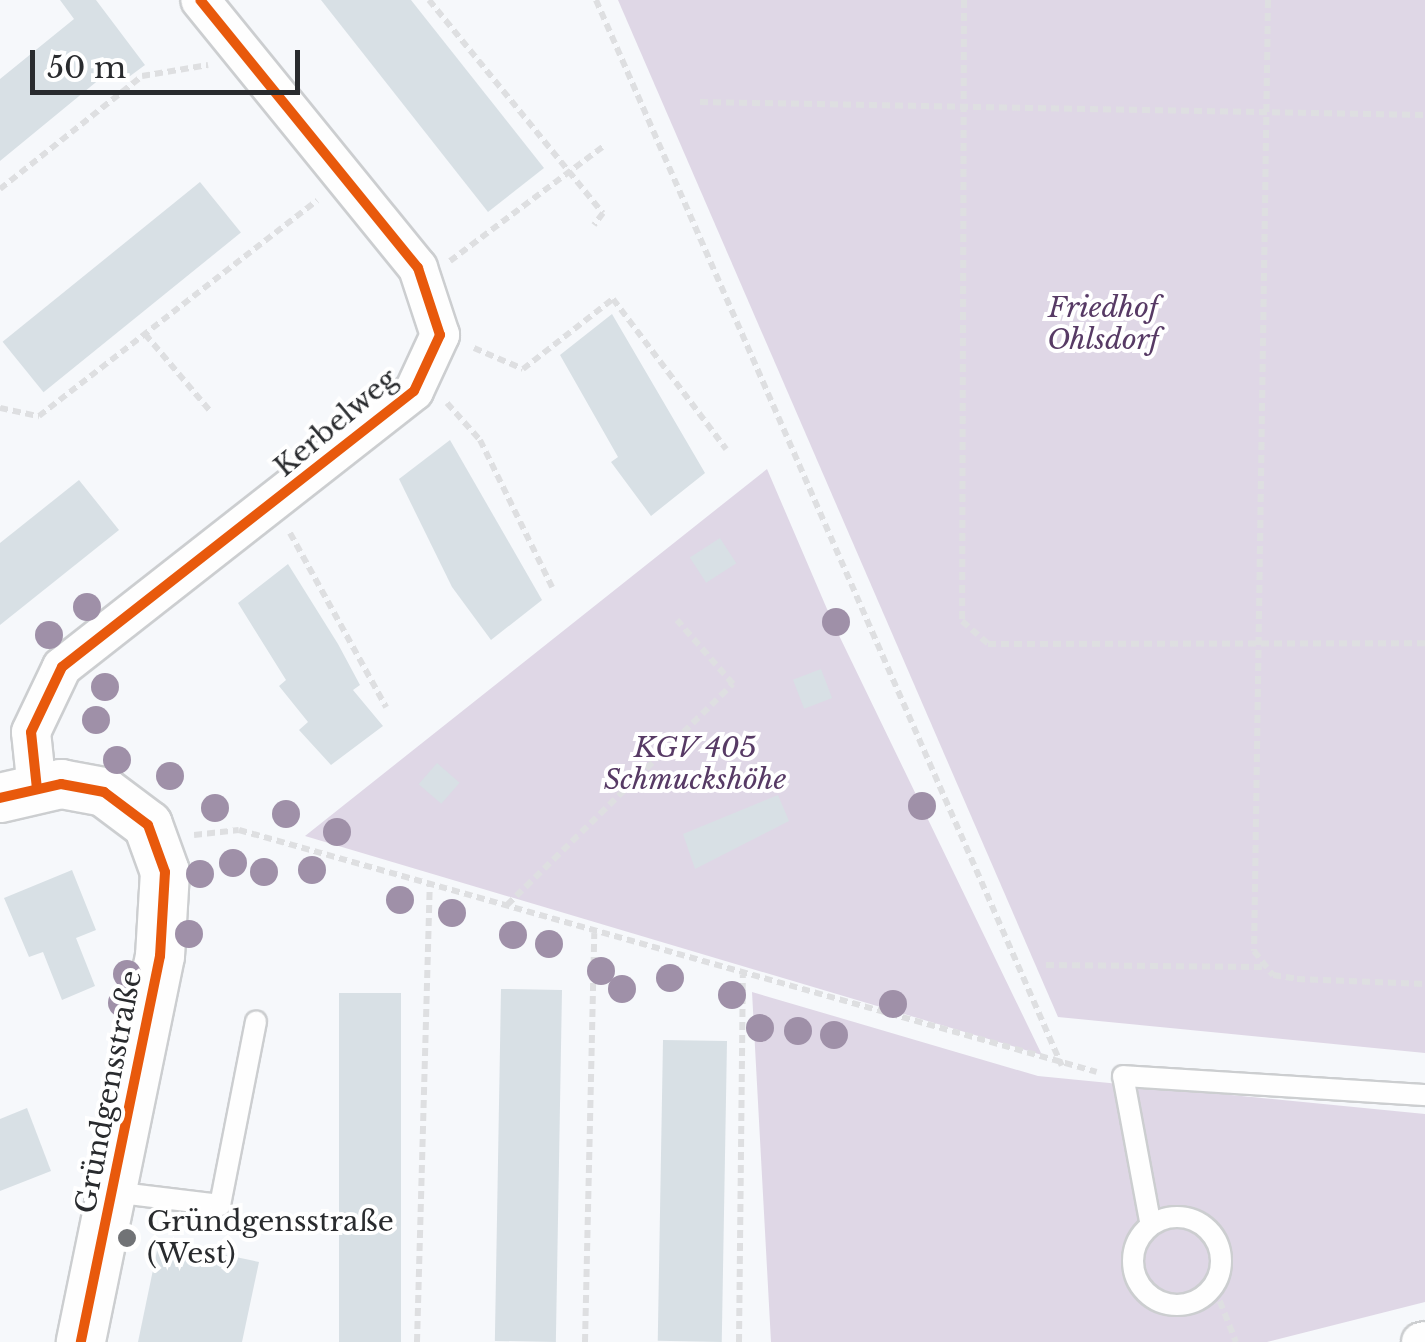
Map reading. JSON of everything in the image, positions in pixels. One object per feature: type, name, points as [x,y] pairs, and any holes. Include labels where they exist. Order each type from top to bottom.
[{"type":"street","points":[[200,0],[346,178],[422,282],[440,335]]},
{"type":"street","name":"Kerbelweg","points":[[19,793],[31,732],[62,667],[414,391],[440,335]]},
{"type":"street","points":[[19,793],[104,792],[136,812],[161,850]]},
{"type":"street","name":"Gründgensstraße","points":[[81,1342],[165,922],[161,850]]},
{"type":"lane","points":[[112,1192],[218,1208],[256,1022]]},
{"type":"lane","points":[[1150,1221],[1165,1212],[1196,1225],[1219,1263],[1215,1289],[1187,1306],[1152,1296],[1135,1260],[1150,1221],[1123,1076],[1425,1095]]},
{"type":"path","points":[[429,0],[603,213],[594,225]]},
{"type":"path","points":[[596,0],[1062,1066]]},
{"type":"path","points":[[964,0],[962,622],[988,644],[1258,640],[1425,643]]},
{"type":"path","points":[[1262,967],[1251,926],[1268,0]]},
{"type":"path","points":[[0,189],[142,76],[251,58]]},
{"type":"path","points":[[700,102],[963,102],[1425,114]]},
{"type":"path","points":[[422,282],[605,146]]},
{"type":"path","points":[[0,408],[39,416],[346,178]]},
{"type":"path","points":[[440,335],[523,368],[613,299],[726,449]]},
{"type":"path","points":[[145,334],[211,412]]},
{"type":"path","points":[[422,374],[480,440],[552,587]]},
{"type":"path","points":[[269,508],[303,550],[386,707]]},
{"type":"path","points":[[506,906],[733,684],[677,620]]},
{"type":"path","points":[[161,850],[239,830],[1062,1066],[1123,1076]]},
{"type":"path","points":[[417,1342],[430,883]]},
{"type":"path","points":[[585,1342],[594,932]]},
{"type":"path","points":[[1046,965],[1262,967],[1297,979],[1425,984]]},
{"type":"path","points":[[739,1342],[743,976]]},
{"type":"path","points":[[1215,1289],[1236,1340],[1223,1342]]},
{"type":"green space","name":"Friedhof Ohlsdorf","points":[[618,0],[1425,0],[1425,1053],[1058,1017]]},
{"type":"green space","name":"KGV 405 Schmuckshöhe","points":[[767,469],[833,623],[1042,1055],[305,836]]},
{"type":"green space","points":[[752,992],[1038,1076],[1425,1114],[1425,1302],[1267,1342],[771,1342]]},
{"type":"building","points":[[60,0],[96,0],[145,65],[122,82],[112,69],[0,161],[0,79],[74,19]]},
{"type":"building","points":[[321,0],[411,0],[544,168],[488,212]]},
{"type":"building","points":[[200,182],[241,233],[44,392],[3,342]]},
{"type":"building","points":[[612,314],[705,473],[651,516],[611,462],[618,457],[560,355]]},
{"type":"building","points":[[450,440],[542,600],[491,640],[452,587],[399,479]]},
{"type":"building","points":[[79,480],[119,530],[0,625],[0,543]]},
{"type":"building","points":[[720,538],[736,563],[706,583],[690,558]]},
{"type":"building","points":[[288,564],[360,685],[353,690],[383,726],[331,765],[299,730],[308,722],[279,686],[286,680],[238,603]]},
{"type":"building","points":[[821,669],[832,698],[804,709],[793,680]]},
{"type":"building","points":[[437,763],[460,783],[441,804],[419,784]]},
{"type":"building","points":[[778,795],[789,821],[695,869],[683,834]]},
{"type":"building","points":[[72,870],[96,930],[76,938],[95,986],[62,1000],[43,952],[29,957],[4,898]]},
{"type":"building","points":[[501,989],[562,990],[556,1342],[495,1341]]},
{"type":"building","points":[[339,993],[401,993],[401,1342],[339,1342]]},
{"type":"building","points":[[663,1040],[727,1041],[722,1342],[658,1341]]},
{"type":"building","points":[[27,1108],[51,1171],[0,1191],[0,1119]]},
{"type":"building","points":[[159,1241],[259,1262],[242,1342],[138,1342]]},
{"type":"cycle path","points":[[37,789],[31,732],[62,667],[414,391],[440,335],[418,268],[200,0]]},
{"type":"cycle path","points":[[0,798],[61,784],[104,792],[148,825],[165,872],[160,956],[81,1342]]},
{"type":"place","name":"Gründgensstraße (West)","points":[[127,1238]]}]
